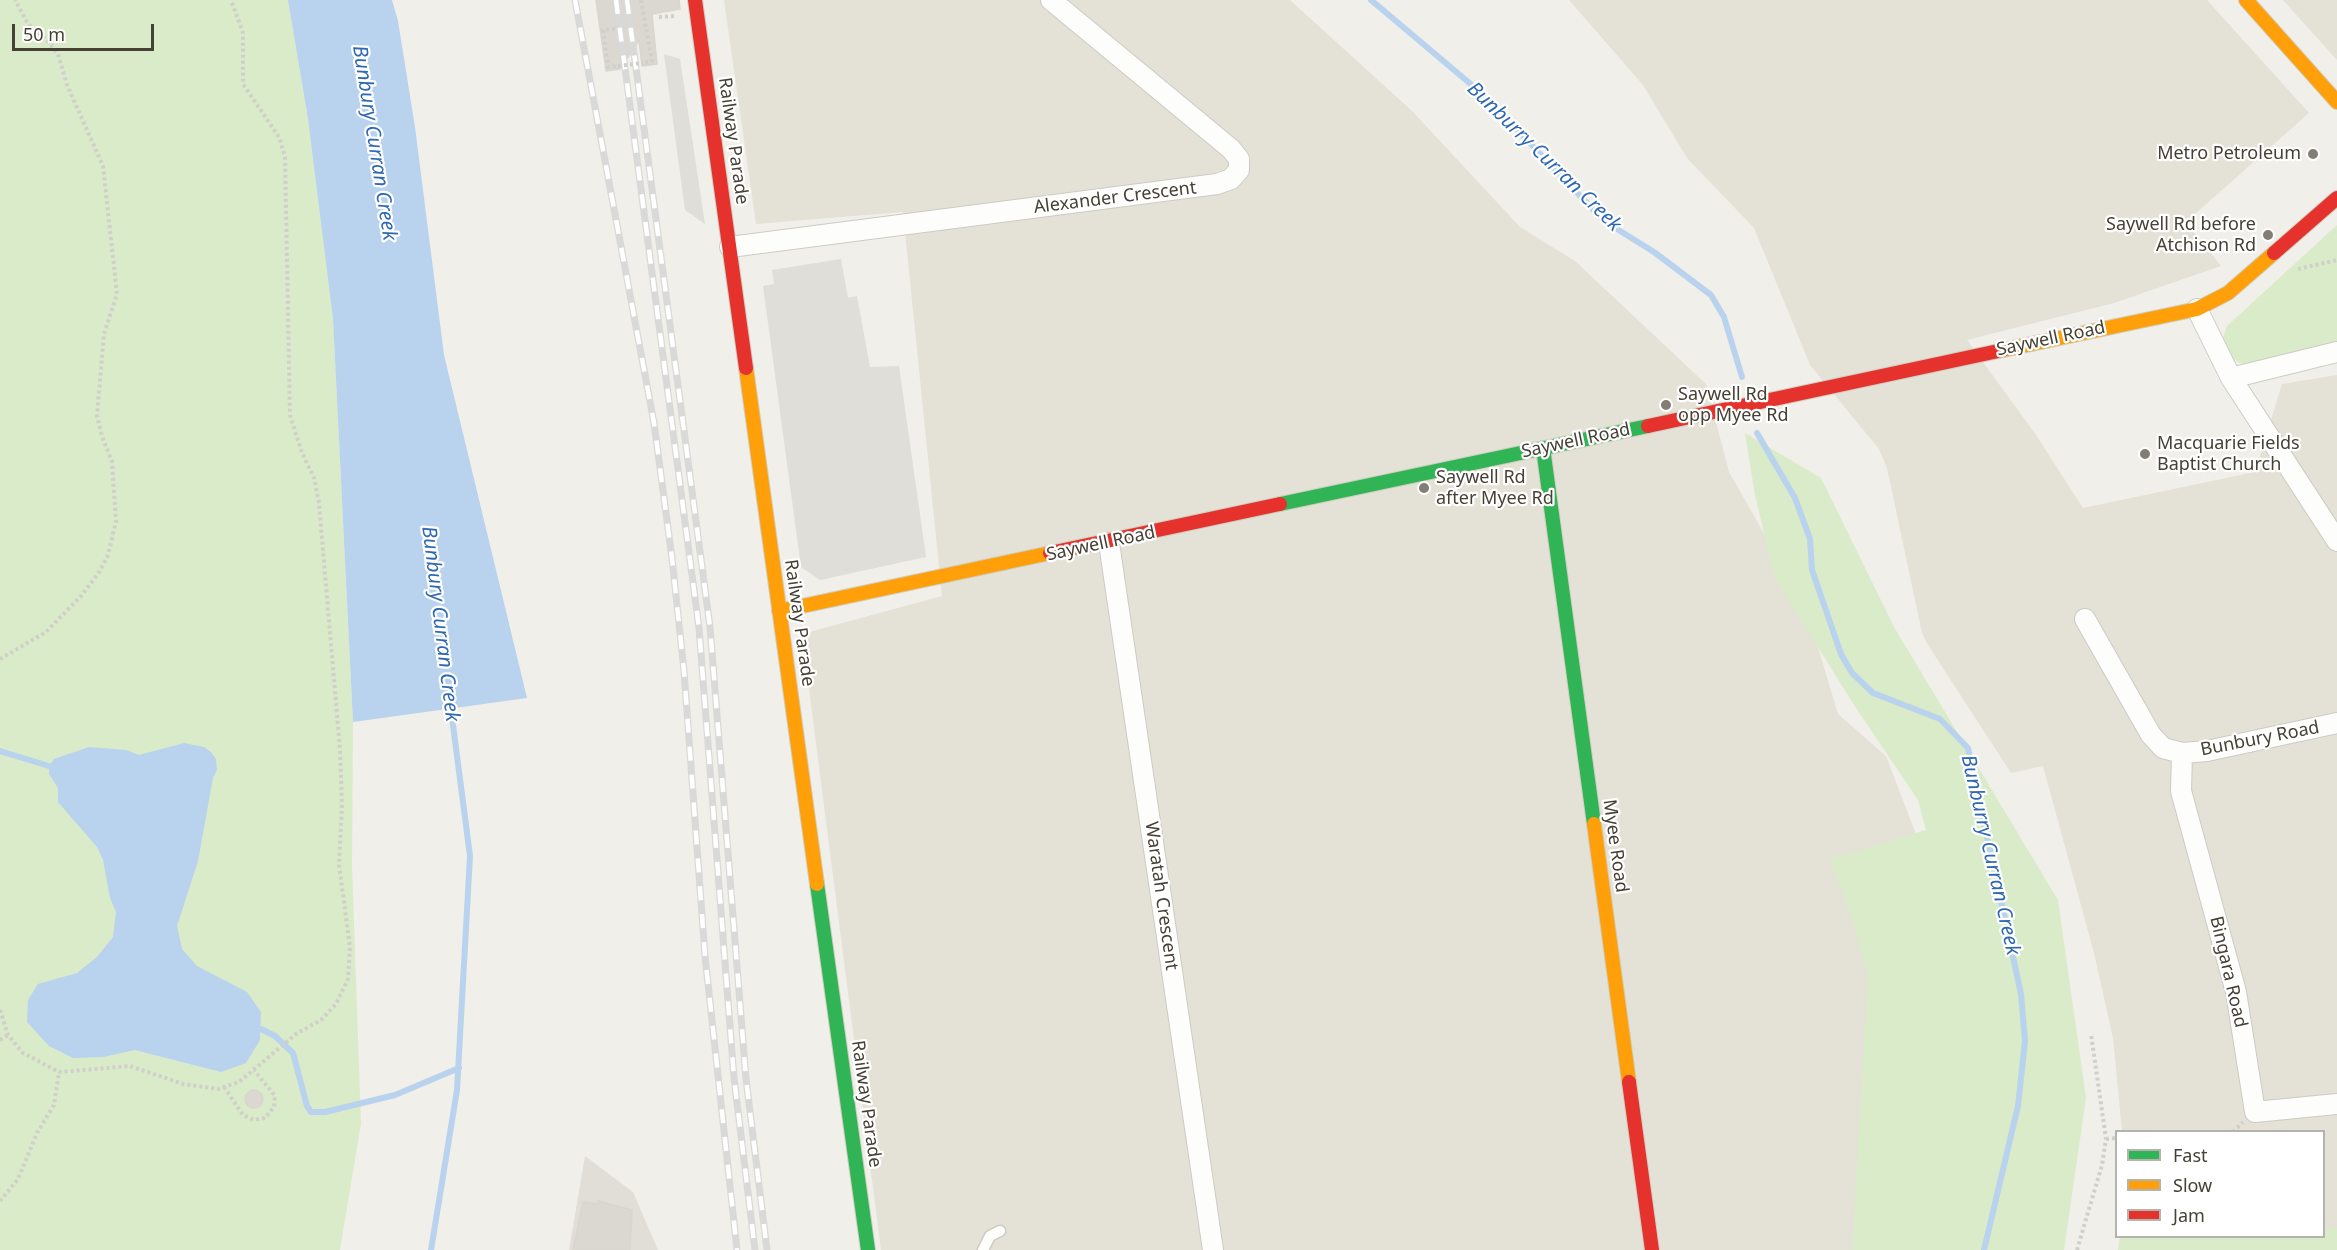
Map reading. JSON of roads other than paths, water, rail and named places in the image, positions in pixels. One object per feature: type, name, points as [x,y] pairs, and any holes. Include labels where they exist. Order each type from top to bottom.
[{"type":"street","name":"Railway Parade","points":[[695,0],[868,1250]]},
{"type":"street","name":"Alexander Crescent","points":[[730,247],[1217,184],[1231,179],[1239,170],[1239,159],[1231,149],[1051,0]]},
{"type":"street","points":[[2246,0],[2337,102]]},
{"type":"street","name":"Saywell Road","points":[[779,611],[1109,543],[2197,309],[2228,293],[2337,198]]},
{"type":"street","points":[[2197,309],[2231,378],[2337,541]]},
{"type":"street","points":[[2231,378],[2337,352]]},
{"type":"street","name":"Myee Road","points":[[1543,448],[1652,1250]]},
{"type":"street","name":"Waratah Crescent","points":[[1109,543],[1213,1250]]},
{"type":"street","points":[[2085,620],[2151,735],[2163,748],[2182,753]]},
{"type":"street","name":"Bunbury Road","points":[[2182,753],[2207,751],[2337,723]]},
{"type":"street","name":"Bingara Road","points":[[2182,753],[2181,791],[2236,992],[2255,1112],[2337,1104]]},
{"type":"lane","points":[[983,1250],[990,1236],[1000,1231]]},
{"type":"water","points":[[288,0],[392,0],[398,21],[415,127],[444,355],[527,698],[353,722],[333,319],[308,119]]},
{"type":"water","points":[[184,743],[204,747],[211,752],[216,759],[217,770],[213,778],[198,861],[177,926],[182,949],[197,966],[247,992],[261,1012],[260,1040],[246,1063],[221,1072],[135,1050],[103,1057],[73,1058],[49,1046],[27,1022],[28,1000],[38,984],[77,973],[97,957],[113,937],[116,912],[110,898],[103,860],[97,847],[58,802],[58,788],[49,774],[49,766],[54,759],[89,747],[126,750],[139,755]]},
{"type":"waterway","name":"Bunburry Curran Creek","points":[[1371,0],[1486,97],[1604,221],[1654,252],[1711,295],[1724,317],[1742,377]]},
{"type":"waterway","name":"Bunburry Curran Creek","points":[[1757,433],[1795,498],[1810,539],[1812,570],[1841,654],[1852,673],[1873,693],[1940,719],[1968,748],[2021,994],[2025,1041],[2018,1106],[1984,1250]]},
{"type":"waterway","name":"Bunbury Curran Creek","points":[[431,1250],[457,1090],[470,856],[450,702]]},
{"type":"waterway","points":[[0,751],[49,766]]},
{"type":"waterway","points":[[261,1029],[275,1036],[293,1053],[307,1106],[311,1112],[325,1112],[395,1095],[459,1068]]},
{"type":"railway","points":[[575,0],[654,423],[672,558],[684,671],[705,956],[737,1250]]},
{"type":"railway","points":[[616,0],[699,628],[734,1078],[755,1250]]},
{"type":"railway","points":[[627,0],[710,627],[746,1079],[767,1250]]},
{"type":"place","name":"Metro Petroleum","points":[[2313,154]]},
{"type":"place","name":"Saywell Rd before Atchison Rd","points":[[2268,235]]},
{"type":"place","name":"Saywell Rd opp Myee Rd","points":[[1666,405]]},
{"type":"place","name":"Macquarie Fields Baptist Church","points":[[2145,454]]},
{"type":"place","name":"Saywell Rd after Myee Rd","points":[[1424,488]]}]
